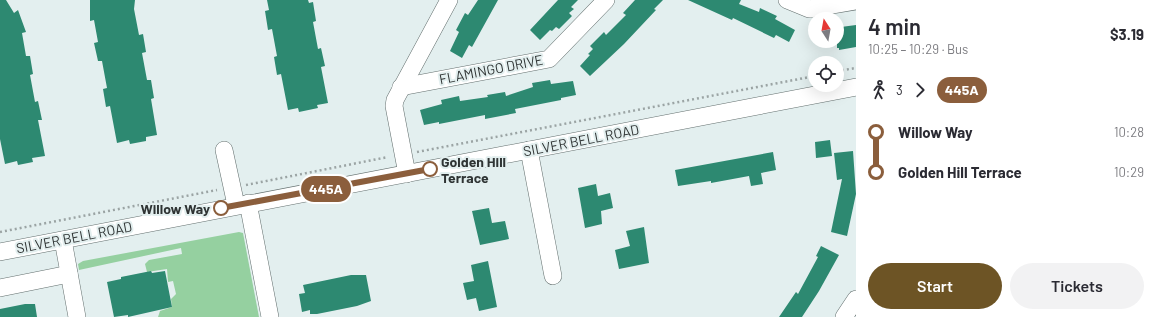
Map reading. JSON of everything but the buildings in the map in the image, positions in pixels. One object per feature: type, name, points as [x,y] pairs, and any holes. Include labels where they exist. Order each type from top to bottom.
[{"type":"street","points":[[407,174],[394,106],[395,100],[449,0]]},
{"type":"street","name":"FLAMINGO DRIVE","points":[[401,87],[549,59],[606,0]]},
{"type":"street","points":[[787,0],[804,8],[814,9],[856,1]]},
{"type":"street","name":"SILVER BELL ROAD","points":[[0,252],[242,204],[407,174],[856,87]]},
{"type":"street","points":[[224,150],[242,204],[270,317]]},
{"type":"street","points":[[529,150],[553,276]]},
{"type":"street","points":[[62,240],[77,317]]},
{"type":"street","points":[[0,288],[69,274]]},
{"type":"street","points":[[844,317],[856,299]]},
{"type":"path","points":[[844,70],[856,68]]},
{"type":"green space","points":[[239,232],[243,233],[259,317],[158,317],[160,311],[172,307],[171,299],[176,294],[173,281],[168,282],[167,269],[147,272],[145,264],[149,260],[182,254],[181,248],[79,270],[78,264],[83,261]]},
{"type":"bus line","name":"445A","points":[[221,208],[430,169]]},
{"type":"place","name":"Golden Hill Terrace","points":[[430,169]]},
{"type":"place","name":"Willow Way","points":[[221,208]]}]
